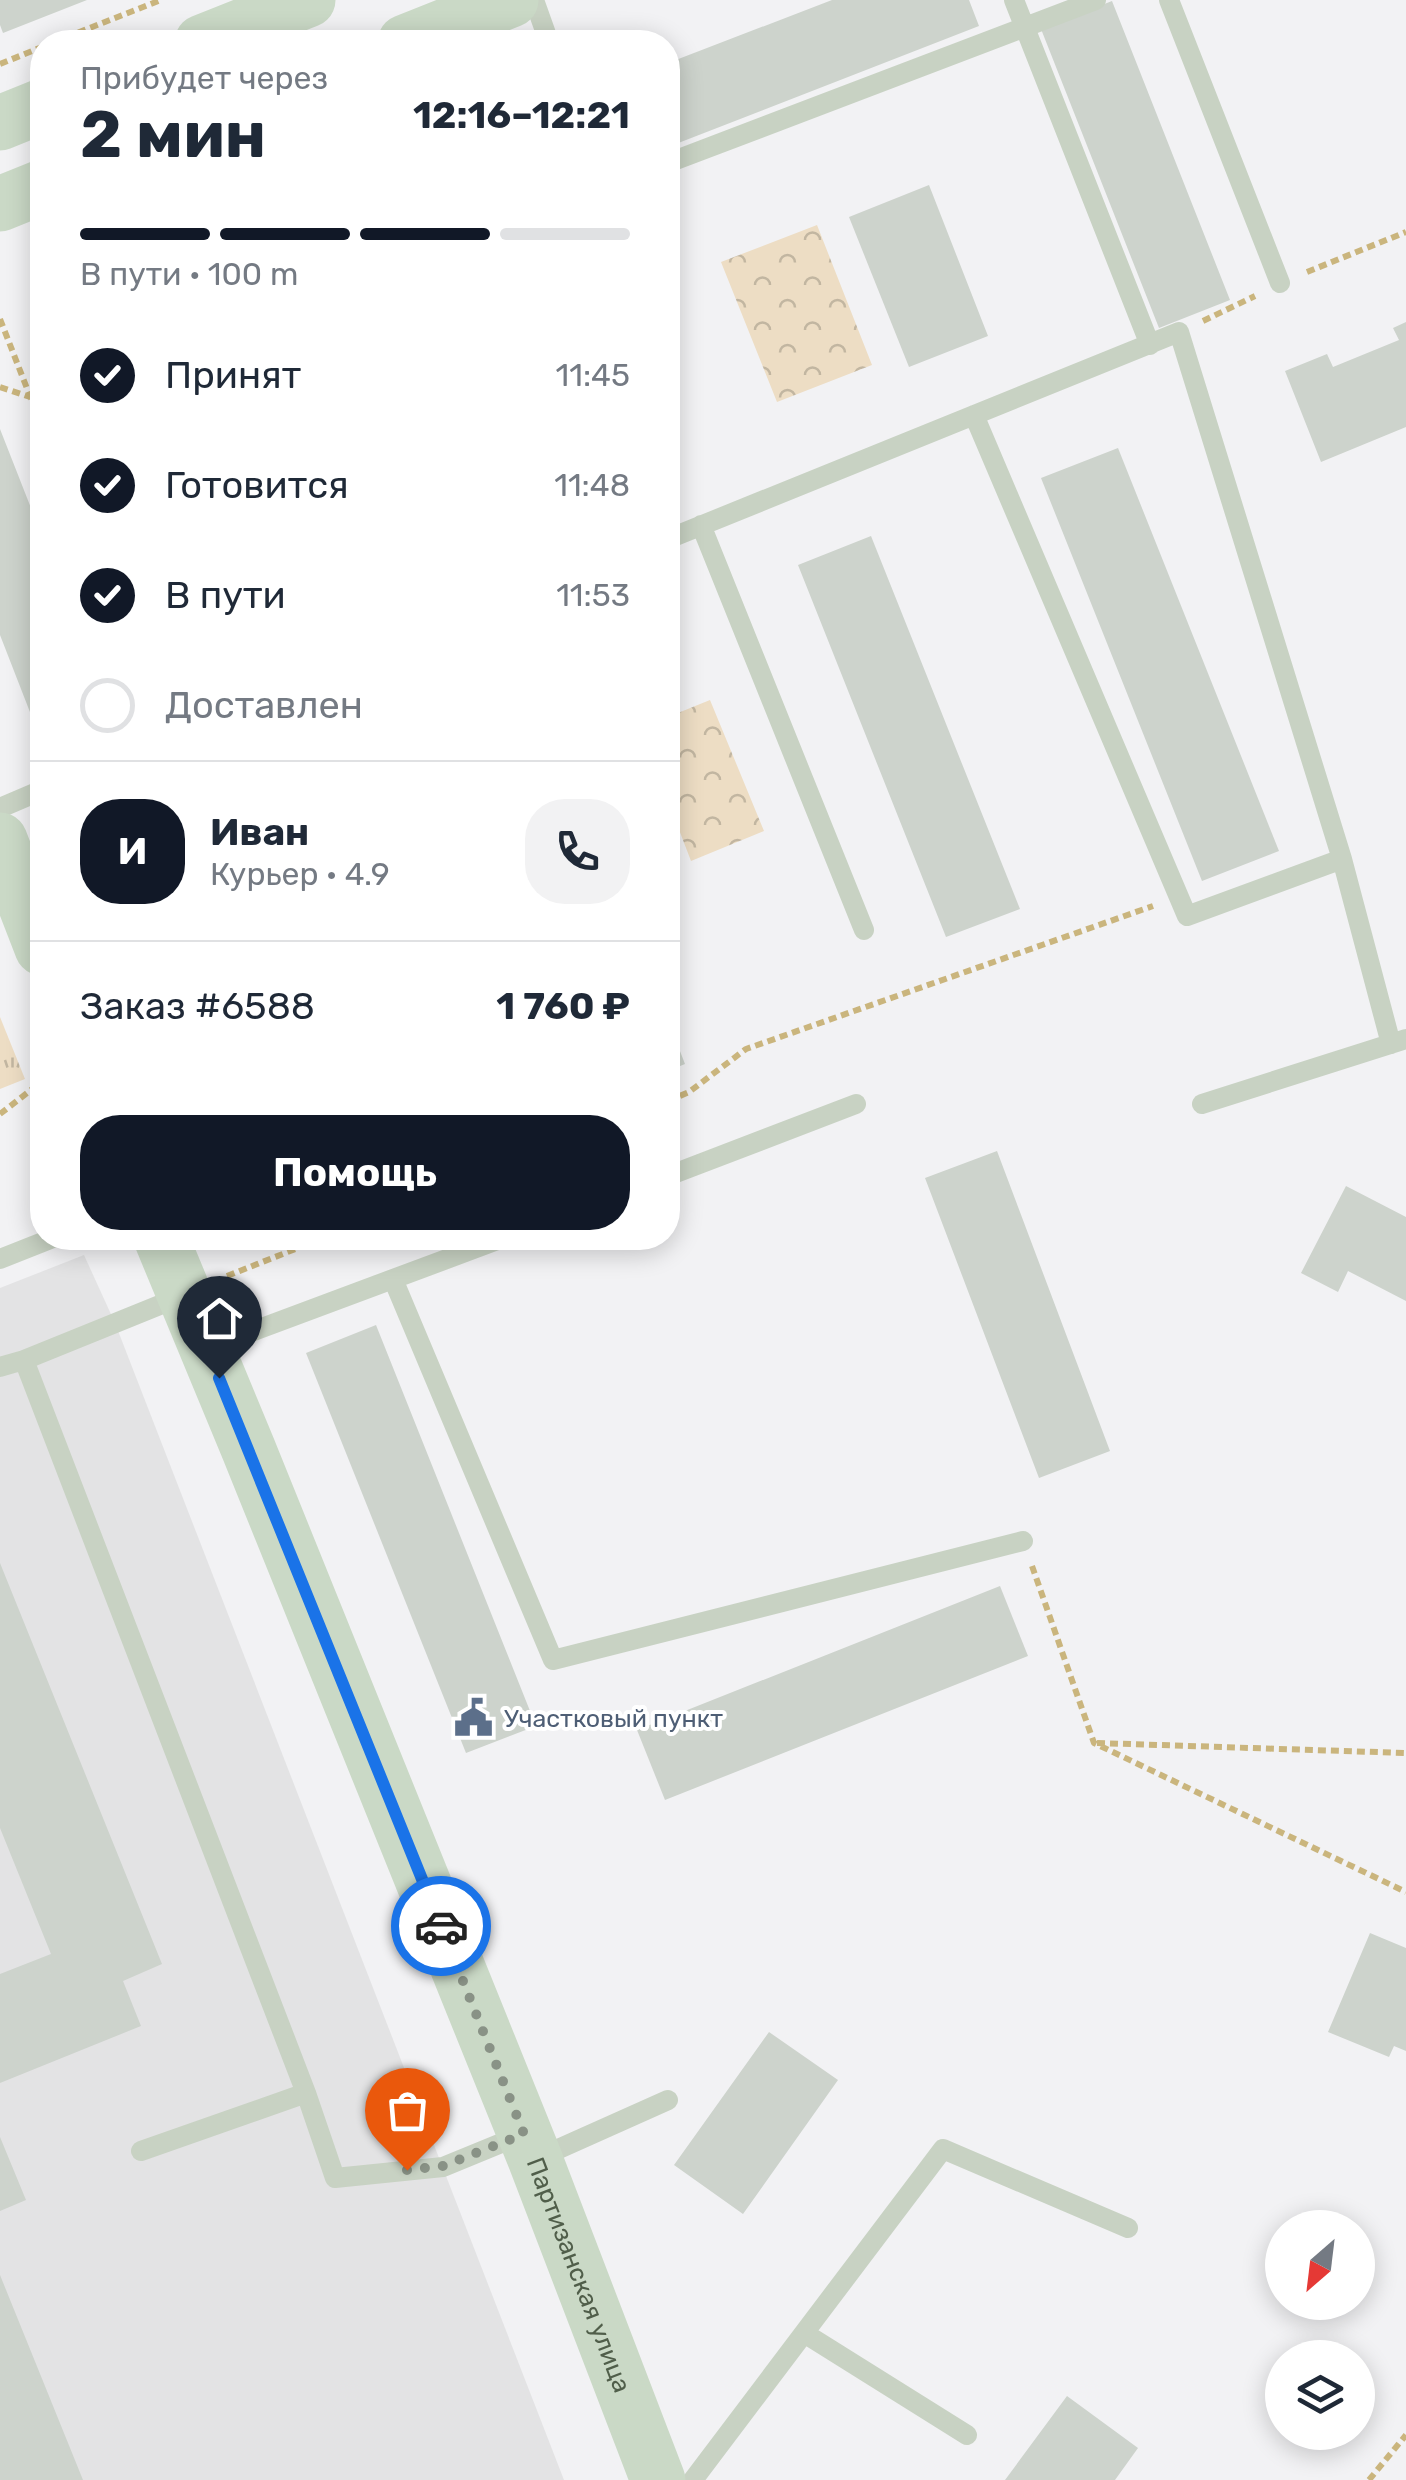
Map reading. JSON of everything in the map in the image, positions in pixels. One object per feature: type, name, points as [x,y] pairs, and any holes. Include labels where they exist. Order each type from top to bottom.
[{"type":"street","points":[[232,30],[308,0]]},
{"type":"street","points":[[435,30],[511,0]]},
{"type":"street","points":[[0,123],[30,111]]},
{"type":"street","points":[[0,204],[30,192]]},
{"type":"street","points":[[0,840],[30,917]]},
{"type":"street","name":"Партизанская улица","points":[[170,1250],[199,1288],[206,1348],[530,2147],[658,2480]]},
{"type":"lane","points":[[534,0],[545,30]]},
{"type":"lane","points":[[1014,0],[1150,345]]},
{"type":"lane","points":[[680,158],[1096,0]]},
{"type":"lane","points":[[1169,0],[1280,283]]},
{"type":"lane","points":[[680,533],[1179,332],[1398,1042],[1202,1104]]},
{"type":"lane","points":[[974,415],[1187,916],[1342,859]]},
{"type":"lane","points":[[700,525],[864,930]]},
{"type":"lane","points":[[0,808],[30,795]]},
{"type":"lane","points":[[680,1171],[856,1104]]},
{"type":"lane","points":[[0,1259],[30,1247]]},
{"type":"lane","points":[[206,1348],[472,1250]]},
{"type":"lane","points":[[394,1279],[553,1660],[1023,1541]]},
{"type":"lane","points":[[0,1367],[199,1288]]},
{"type":"lane","points":[[24,1360],[306,2093],[335,2178],[443,2166],[530,2147],[668,2100]]},
{"type":"lane","points":[[141,2151],[306,2093]]},
{"type":"lane","points":[[694,2480],[943,2149],[1128,2228]]},
{"type":"lane","points":[[804,2333],[967,2435]]},
{"type":"path","points":[[85,30],[161,0]]},
{"type":"path","points":[[1,61],[30,51]]},
{"type":"path","points":[[0,319],[30,395]]},
{"type":"path","points":[[0,387],[30,398]]},
{"type":"path","points":[[680,1096],[746,1049],[1178,898]]},
{"type":"path","points":[[0,1114],[30,1091]]},
{"type":"path","points":[[199,1288],[293,1250]]},
{"type":"path","points":[[1023,1541],[1094,1743],[1406,1892]]},
{"type":"path","points":[[1094,1743],[1406,1753]]},
{"type":"path","points":[[1369,2480],[1406,2435]]},
{"type":"shaded area","points":[[84,1255],[115,1323],[564,2480],[0,2480],[0,1288]]},
{"type":"green space","points":[[817,225],[872,365],[777,402],[721,262]]},
{"type":"green space","points":[[710,700],[764,831],[691,861],[680,832],[680,712]]},
{"type":"green space","points":[[0,1017],[25,1079],[0,1089]]},
{"type":"building","points":[[0,0],[87,0],[3,33]]},
{"type":"building","points":[[832,0],[969,0],[979,26],[680,142],[680,58]]},
{"type":"building","points":[[1112,1],[1230,300],[1159,328],[1041,29]]},
{"type":"building","points":[[929,185],[988,336],[909,367],[849,217]]},
{"type":"building","points":[[1406,322],[1406,427],[1321,462],[1285,371],[1327,354],[1333,367],[1399,340],[1393,328]]},
{"type":"building","points":[[0,429],[30,505],[30,712],[0,635]]},
{"type":"building","points":[[1118,448],[1279,851],[1202,881],[1041,478]]},
{"type":"building","points":[[871,536],[1020,909],[946,937],[798,565]]},
{"type":"building","points":[[997,1151],[1110,1451],[1039,1478],[925,1178]]},
{"type":"building","points":[[1346,1186],[1406,1217],[1406,1301],[1348,1271],[1338,1292],[1301,1273]]},
{"type":"building","points":[[376,1325],[536,1726],[466,1753],[306,1353]]},
{"type":"building","points":[[0,1563],[162,1964],[123,1981],[141,2026],[0,2083],[0,1974],[51,1954],[0,1828]]},
{"type":"building","points":[[1000,1586],[1028,1656],[665,1800],[637,1730]]},
{"type":"building","points":[[1370,1933],[1406,1948],[1406,2051],[1394,2046],[1389,2057],[1328,2032]]},
{"type":"building","points":[[769,2032],[838,2080],[743,2214],[674,2165]]},
{"type":"building","points":[[0,2137],[26,2200],[0,2211]]},
{"type":"building","points":[[0,2275],[83,2480],[0,2480]]},
{"type":"building","points":[[1067,2396],[1138,2448],[1115,2480],[1005,2480]]},
{"type":"way so far","points":[[407,2170],[443,2166],[524,2134],[441,1926]]},
{"type":"place","name":"Участковый пункт","points":[[474,1718]]},
{"type":"route","points":[[219,1378],[441,1926]]}]
